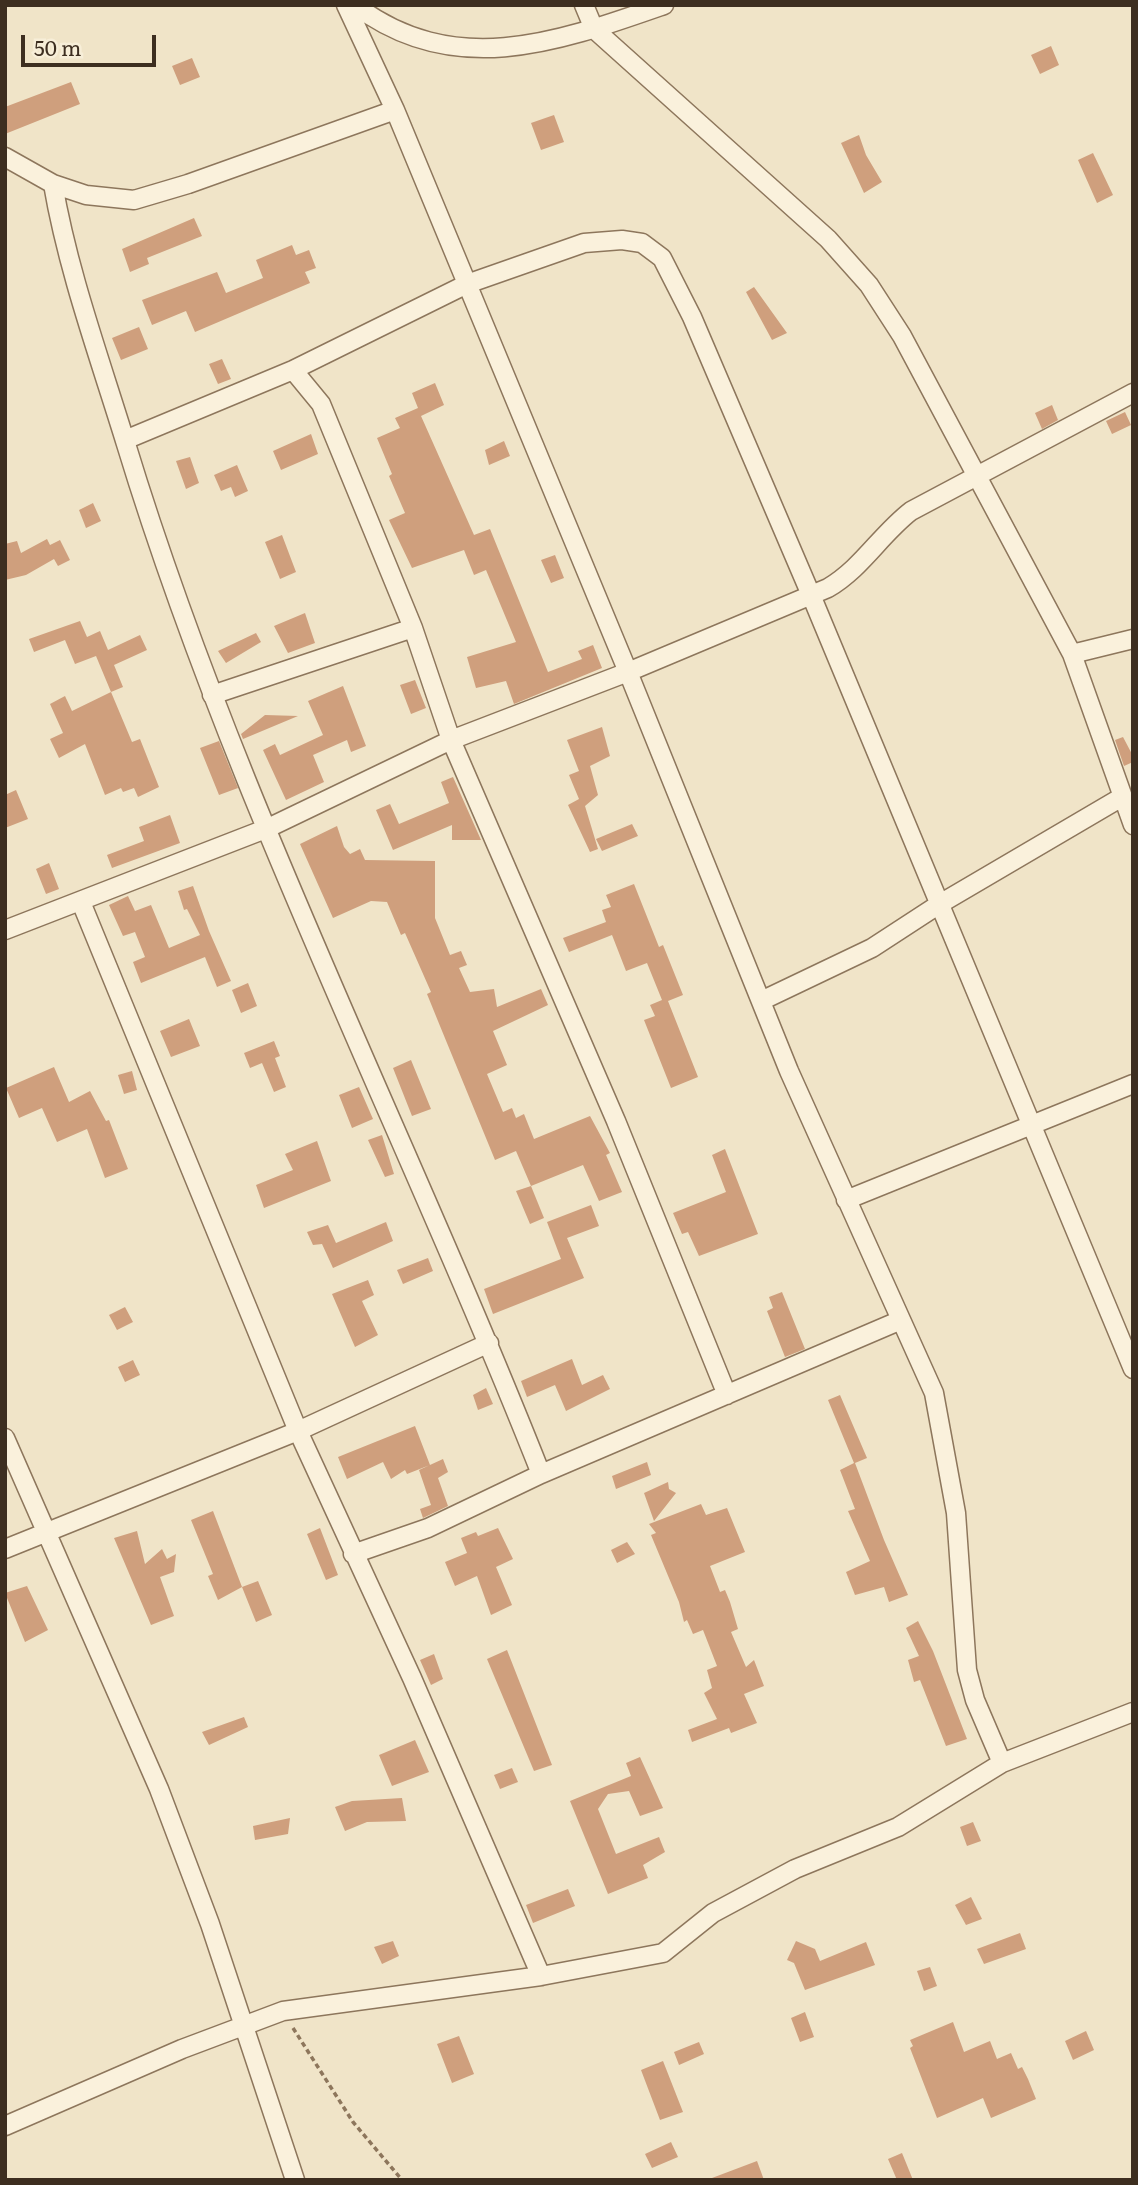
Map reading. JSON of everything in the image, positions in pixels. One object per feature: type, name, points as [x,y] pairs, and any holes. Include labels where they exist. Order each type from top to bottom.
[{"type":"street","points":[[346,5],[395,110],[628,671],[761,1001],[846,1200],[934,1393],[956,1513],[967,1670],[975,1700],[1003,1763]]},
{"type":"street","points":[[355,5],[377,22],[412,37],[444,47],[483,51],[594,29],[664,5]]},
{"type":"street","points":[[584,5],[594,29],[828,239],[869,285],[902,336],[1072,654],[1133,825]]},
{"type":"street","points":[[5,157],[53,184],[86,195],[134,200],[188,184],[395,110]]},
{"type":"street","points":[[53,184],[96,349],[154,537],[212,695],[489,1343],[541,1474]]},
{"type":"street","points":[[125,440],[293,370],[467,284],[584,243],[622,240],[642,243],[662,258],[692,317],[811,595],[1133,1369]]},
{"type":"street","points":[[293,370],[321,404],[413,628],[451,740],[616,1121],[727,1395]]},
{"type":"street","points":[[5,930],[268,828],[451,740],[628,671],[811,595],[850,575],[890,527],[911,511],[1133,393]]},
{"type":"street","points":[[212,695],[413,628]]},
{"type":"street","points":[[1072,654],[1133,639]]},
{"type":"street","points":[[761,1001],[872,948],[938,905],[1122,797]]},
{"type":"street","points":[[80,902],[298,1431],[412,1678],[541,1976]]},
{"type":"street","points":[[846,1200],[1133,1084]]},
{"type":"street","points":[[353,1554],[428,1528],[541,1474],[901,1320]]},
{"type":"street","points":[[5,1549],[44,1531],[298,1431],[489,1343]]},
{"type":"street","points":[[5,1438],[159,1788],[210,1924],[241,2025],[295,2180]]},
{"type":"street","points":[[5,2126],[241,2025],[284,2011],[541,1976],[663,1953],[713,1913],[795,1869],[898,1827],[1003,1763],[1133,1712]]},
{"type":"path","points":[[284,2011],[353,2122],[402,2180]]},
{"type":"building","points":[[1051,46],[1059,65],[1040,74],[1031,55]]},
{"type":"building","points":[[192,58],[200,77],[180,85],[172,66]]},
{"type":"building","points":[[71,82],[80,104],[5,134],[5,107]]},
{"type":"building","points":[[554,115],[564,142],[541,150],[531,123]]},
{"type":"building","points":[[859,135],[866,155],[882,182],[864,193],[841,143]]},
{"type":"building","points":[[1093,153],[1113,195],[1097,203],[1078,160]]},
{"type":"building","points":[[194,218],[202,236],[147,258],[149,264],[130,272],[122,249]]},
{"type":"building","points":[[292,245],[296,255],[309,250],[316,268],[305,272],[310,283],[195,332],[186,311],[152,325],[142,300],[217,272],[226,293],[263,278],[256,260]]},
{"type":"building","points":[[754,287],[787,333],[772,340],[746,292]]},
{"type":"building","points":[[139,327],[148,349],[121,360],[112,338]]},
{"type":"building","points":[[222,359],[231,379],[218,384],[209,364]]},
{"type":"building","points":[[435,383],[444,405],[421,416],[474,535],[490,529],[548,672],[582,659],[578,651],[593,645],[602,668],[514,704],[506,681],[476,688],[467,657],[516,642],[486,570],[474,575],[464,550],[412,568],[389,520],[405,513],[377,438],[400,428],[395,418],[418,408],[412,393]]},
{"type":"building","points":[[1052,405],[1058,420],[1042,429],[1035,413]]},
{"type":"building","points":[[1125,412],[1131,425],[1112,434],[1106,421]]},
{"type":"building","points":[[311,434],[318,454],[281,470],[273,451]]},
{"type":"building","points":[[504,441],[510,456],[489,465],[485,450]]},
{"type":"building","points":[[190,457],[199,483],[186,489],[176,461]]},
{"type":"building","points":[[237,465],[248,491],[235,497],[231,487],[221,491],[214,475]]},
{"type":"building","points":[[93,503],[101,521],[86,528],[79,510]]},
{"type":"building","points":[[282,535],[296,572],[280,579],[265,542]]},
{"type":"building","points":[[47,539],[50,545],[60,540],[70,560],[58,566],[54,559],[26,575],[5,580],[5,544],[17,541],[21,553]]},
{"type":"building","points":[[555,555],[564,578],[551,583],[541,560]]},
{"type":"building","points":[[305,613],[315,643],[288,653],[274,626]]},
{"type":"building","points":[[80,621],[87,637],[100,631],[108,650],[140,635],[147,650],[114,665],[123,687],[111,692],[96,656],[75,664],[65,640],[34,652],[29,639]]},
{"type":"building","points":[[256,633],[261,642],[226,663],[218,651]]},
{"type":"building","points":[[415,680],[426,708],[411,714],[400,685]]},
{"type":"building","points":[[343,686],[366,746],[351,752],[347,740],[313,755],[324,782],[286,800],[263,750],[275,744],[280,755],[323,735],[308,701]]},
{"type":"building","points":[[111,692],[132,742],[140,739],[159,787],[138,797],[134,788],[123,792],[121,788],[105,795],[85,744],[59,758],[50,739],[63,733],[50,704],[65,696],[72,711]]},
{"type":"building","points":[[265,715],[298,716],[243,739],[241,734]]},
{"type":"building","points":[[602,727],[610,756],[590,766],[598,795],[585,806],[598,849],[590,852],[568,805],[579,799],[569,775],[579,771],[567,740]]},
{"type":"building","points":[[1123,737],[1133,756],[1133,762],[1124,766],[1115,740]]},
{"type":"building","points":[[219,741],[238,788],[219,795],[200,748]]},
{"type":"building","points":[[453,777],[481,840],[452,840],[452,825],[393,850],[376,810],[390,804],[399,824],[449,803],[441,782]]},
{"type":"building","points":[[16,790],[28,819],[5,828],[5,795]]},
{"type":"building","points":[[170,815],[180,843],[112,868],[107,855],[144,841],[139,827]]},
{"type":"building","points":[[632,824],[638,836],[602,851],[596,839]]},
{"type":"building","points":[[337,826],[344,847],[350,854],[360,849],[365,860],[435,861],[435,918],[450,955],[461,951],[467,965],[459,968],[470,992],[494,989],[497,1007],[541,989],[548,1005],[493,1031],[507,1065],[487,1074],[503,1112],[512,1108],[516,1118],[524,1114],[534,1139],[590,1116],[610,1153],[606,1155],[622,1192],[599,1201],[583,1165],[531,1186],[516,1151],[495,1160],[427,994],[431,992],[405,933],[401,935],[387,902],[371,901],[333,918],[300,844]]},
{"type":"building","points":[[49,863],[59,889],[46,894],[36,869]]},
{"type":"building","points":[[634,884],[659,947],[663,945],[683,995],[668,1001],[698,1077],[671,1088],[644,1020],[655,1016],[650,1005],[662,1000],[647,963],[626,971],[612,935],[569,952],[563,938],[606,922],[602,910],[611,907],[606,895]]},
{"type":"building","points":[[193,886],[231,981],[217,987],[205,957],[141,983],[133,962],[145,957],[135,932],[123,936],[109,905],[128,896],[135,911],[151,905],[169,948],[200,935],[187,909],[184,910],[178,891]]},
{"type":"building","points":[[248,983],[257,1006],[241,1013],[232,990]]},
{"type":"building","points":[[189,1019],[200,1046],[171,1057],[160,1031]]},
{"type":"building","points":[[274,1041],[280,1056],[275,1058],[286,1087],[274,1092],[262,1063],[250,1068],[244,1053]]},
{"type":"building","points":[[411,1060],[431,1109],[412,1116],[393,1068]]},
{"type":"building","points":[[54,1067],[69,1102],[90,1091],[106,1121],[109,1120],[128,1169],[105,1178],[87,1129],[57,1142],[42,1108],[19,1118],[6,1088]]},
{"type":"building","points":[[132,1071],[137,1090],[124,1094],[118,1075]]},
{"type":"building","points":[[359,1087],[373,1119],[352,1128],[339,1095]]},
{"type":"building","points":[[382,1135],[394,1174],[385,1177],[368,1140]]},
{"type":"building","points":[[317,1141],[331,1181],[264,1208],[256,1185],[293,1170],[285,1154]]},
{"type":"building","points":[[725,1149],[758,1234],[699,1256],[688,1232],[682,1234],[673,1213],[726,1192],[712,1155]]},
{"type":"building","points":[[531,1186],[544,1218],[530,1224],[516,1191]]},
{"type":"building","points":[[591,1205],[599,1226],[567,1238],[584,1278],[493,1314],[484,1289],[561,1259],[547,1222]]},
{"type":"building","points":[[386,1222],[393,1241],[333,1268],[322,1244],[313,1245],[307,1232],[328,1225],[336,1243]]},
{"type":"building","points":[[428,1258],[433,1271],[403,1284],[397,1270]]},
{"type":"building","points":[[368,1280],[374,1295],[362,1301],[378,1335],[355,1347],[332,1294]]},
{"type":"building","points":[[782,1292],[805,1349],[785,1357],[767,1311],[773,1308],[769,1297]]},
{"type":"building","points":[[125,1307],[133,1322],[117,1330],[109,1315]]},
{"type":"building","points":[[572,1359],[582,1385],[603,1375],[610,1389],[566,1411],[555,1385],[527,1397],[521,1381]]},
{"type":"building","points":[[133,1360],[140,1375],[125,1382],[118,1367]]},
{"type":"building","points":[[486,1388],[493,1404],[478,1410],[473,1395]]},
{"type":"building","points":[[840,1395],[867,1458],[855,1463],[908,1595],[889,1602],[884,1587],[855,1595],[846,1572],[870,1561],[848,1511],[855,1509],[840,1470],[854,1463],[828,1400]]},
{"type":"building","points":[[415,1426],[430,1465],[407,1474],[405,1470],[391,1479],[383,1462],[347,1479],[338,1457]]},
{"type":"building","points":[[443,1459],[448,1472],[438,1478],[448,1506],[423,1518],[420,1509],[431,1505],[419,1470]]},
{"type":"building","points":[[647,1462],[651,1475],[616,1489],[612,1476]]},
{"type":"building","points":[[668,1482],[669,1489],[676,1493],[654,1521],[644,1493]]},
{"type":"building","points":[[701,1504],[706,1515],[727,1508],[745,1552],[710,1566],[720,1592],[725,1590],[730,1602],[738,1629],[731,1632],[746,1667],[754,1660],[764,1686],[744,1694],[757,1723],[731,1733],[729,1728],[692,1742],[688,1730],[717,1719],[704,1693],[712,1688],[707,1670],[717,1666],[703,1630],[693,1634],[687,1620],[684,1622],[679,1602],[651,1535],[656,1533],[649,1524]]},
{"type":"building","points":[[213,1511],[242,1587],[218,1600],[208,1576],[213,1574],[191,1520]]},
{"type":"building","points":[[320,1528],[338,1575],[326,1580],[307,1534]]},
{"type":"building","points":[[498,1528],[513,1559],[496,1567],[512,1605],[491,1615],[477,1576],[455,1586],[445,1562],[467,1553],[461,1538],[476,1532],[478,1536]]},
{"type":"building","points":[[137,1531],[145,1564],[162,1549],[167,1559],[176,1554],[174,1572],[160,1577],[174,1616],[151,1625],[114,1538]]},
{"type":"building","points":[[627,1542],[635,1554],[617,1563],[611,1550]]},
{"type":"building","points":[[258,1581],[272,1615],[256,1622],[242,1587]]},
{"type":"building","points":[[27,1586],[48,1630],[25,1642],[5,1593]]},
{"type":"building","points":[[918,1621],[933,1651],[967,1739],[946,1746],[920,1680],[914,1682],[908,1660],[919,1656],[906,1628]]},
{"type":"building","points":[[507,1650],[552,1765],[534,1771],[487,1659]]},
{"type":"building","points":[[434,1654],[443,1679],[431,1685],[420,1660]]},
{"type":"building","points":[[244,1717],[248,1727],[209,1745],[202,1732]]},
{"type":"building","points":[[415,1740],[429,1772],[392,1786],[379,1755]]},
{"type":"building","points":[[640,1757],[663,1808],[640,1816],[629,1791],[608,1794],[598,1809],[616,1854],[659,1837],[665,1852],[643,1865],[648,1878],[608,1894],[570,1801],[631,1776],[626,1763]]},
{"type":"building","points":[[512,1768],[518,1782],[500,1789],[494,1775]]},
{"type":"building","points":[[402,1798],[406,1821],[367,1822],[345,1831],[335,1807],[352,1801]]},
{"type":"building","points":[[290,1818],[288,1834],[255,1840],[253,1826]]},
{"type":"building","points":[[973,1822],[981,1841],[967,1846],[960,1827]]},
{"type":"building","points":[[568,1889],[575,1906],[533,1923],[526,1905]]},
{"type":"building","points":[[971,1897],[982,1919],[966,1925],[955,1905]]},
{"type":"building","points":[[1020,1933],[1026,1949],[984,1964],[977,1949]]},
{"type":"building","points":[[393,1941],[399,1956],[382,1964],[374,1947]]},
{"type":"building","points":[[796,1941],[815,1949],[820,1961],[866,1942],[875,1965],[805,1990],[794,1963],[787,1960]]},
{"type":"building","points":[[930,1967],[937,1986],[924,1991],[917,1971]]},
{"type":"building","points":[[805,2012],[814,2037],[800,2042],[791,2018]]},
{"type":"building","points":[[953,2022],[964,2052],[990,2041],[997,2059],[1011,2053],[1018,2069],[1022,2067],[1036,2099],[991,2118],[983,2098],[937,2118],[910,2048],[913,2046],[910,2040]]},
{"type":"building","points":[[1086,2031],[1094,2050],[1073,2060],[1065,2041]]},
{"type":"building","points":[[459,2036],[474,2074],[452,2083],[437,2044]]},
{"type":"building","points":[[699,2042],[704,2054],[679,2065],[674,2052]]},
{"type":"building","points":[[663,2061],[683,2112],[660,2120],[641,2070]]},
{"type":"building","points":[[671,2142],[678,2157],[652,2168],[645,2154]]},
{"type":"building","points":[[902,2153],[913,2180],[897,2180],[888,2159]]},
{"type":"building","points":[[757,2161],[764,2180],[712,2180],[712,2178]]}]
